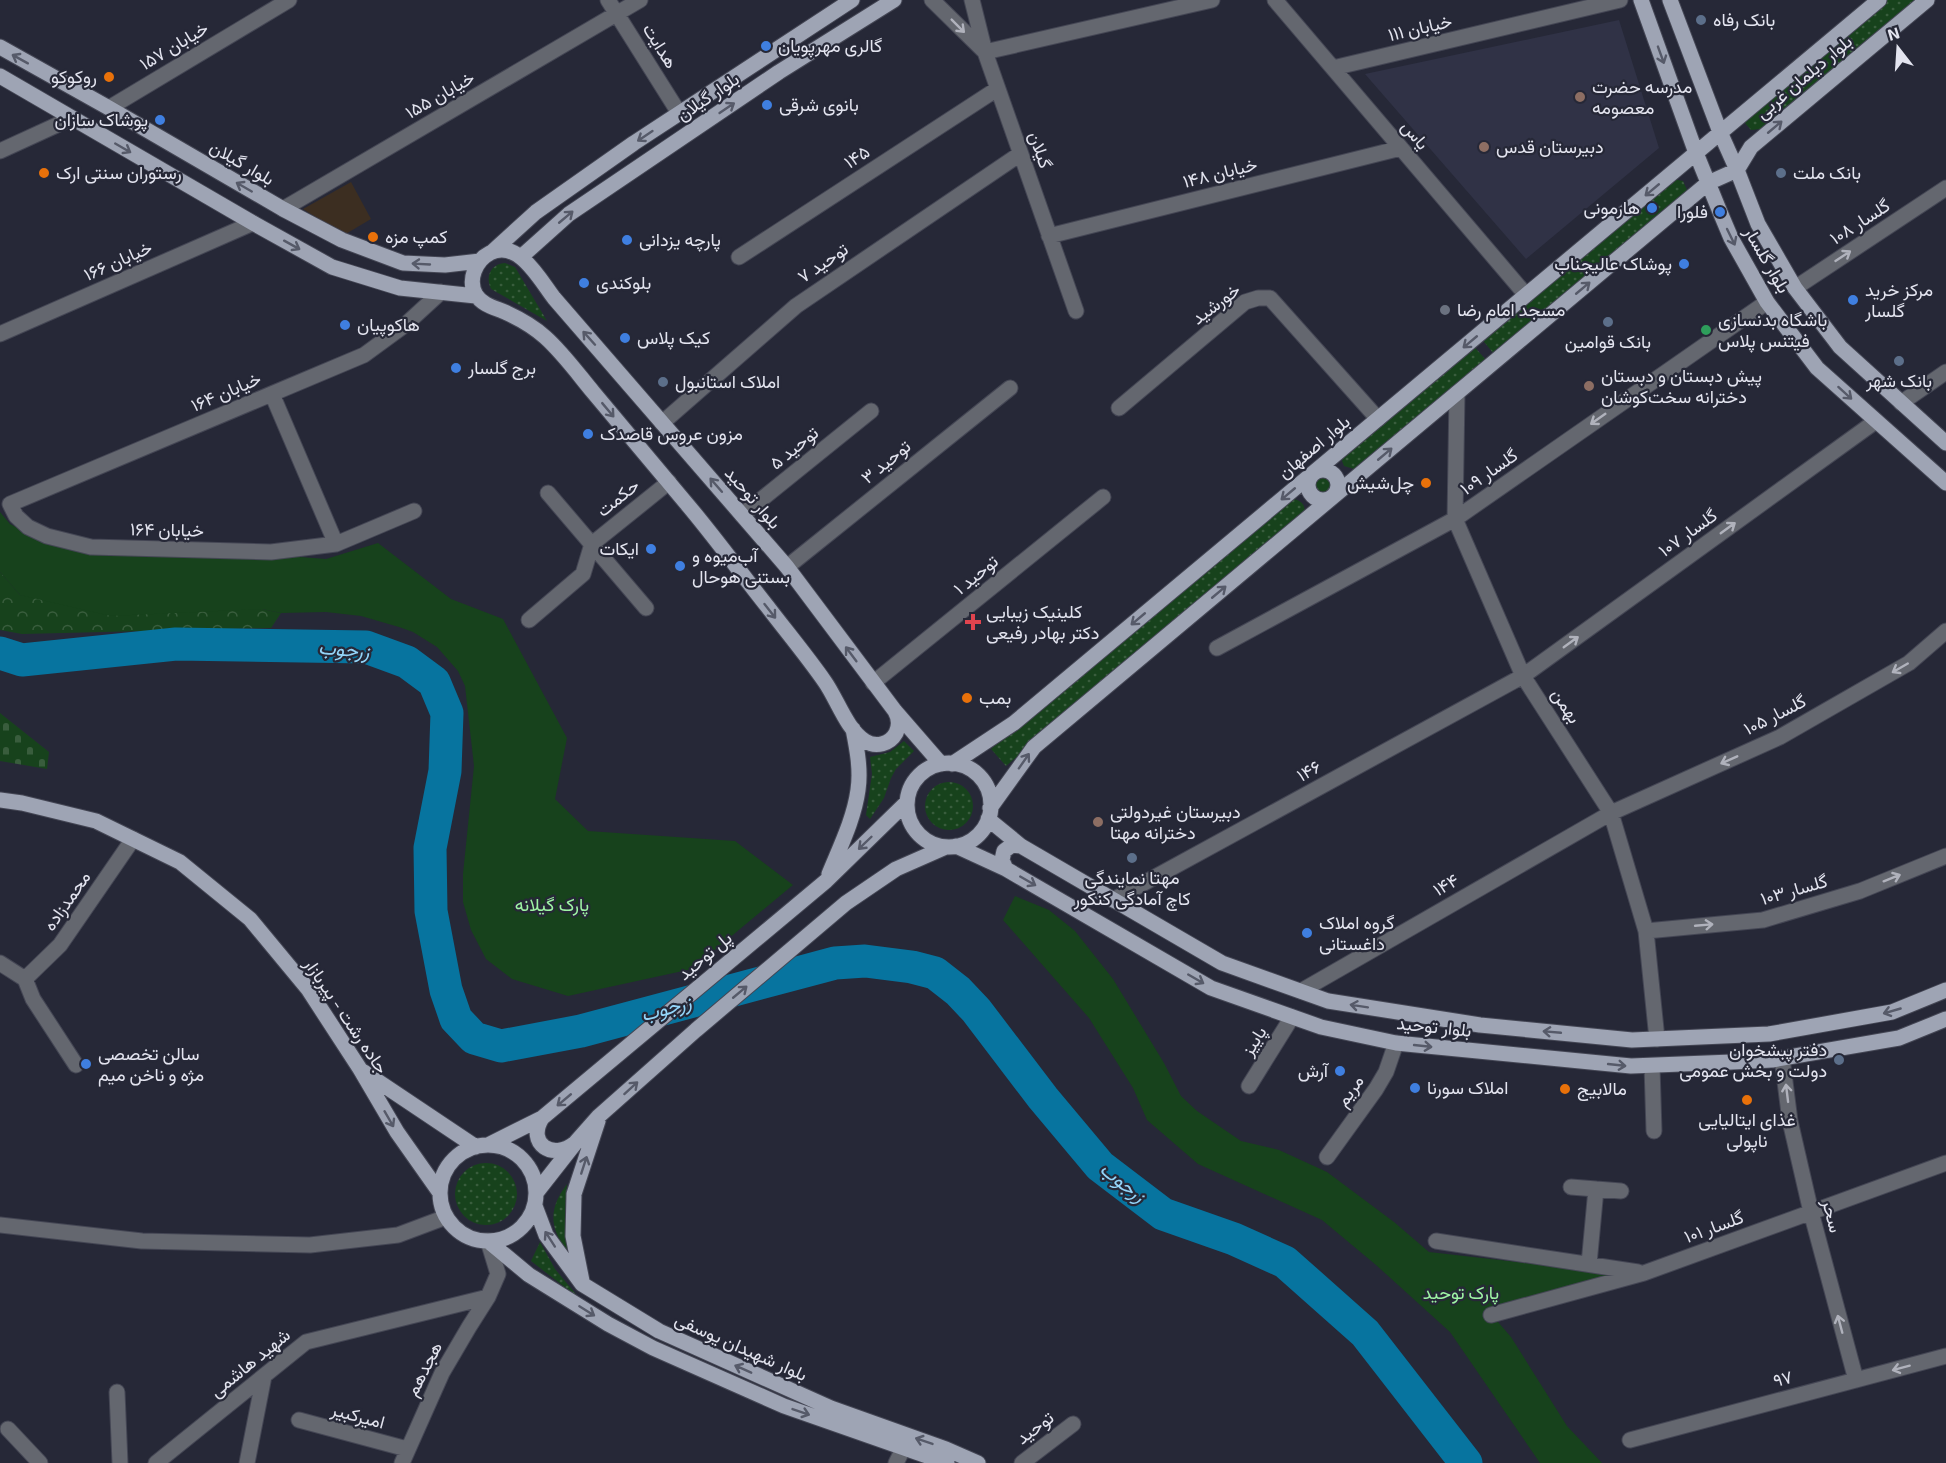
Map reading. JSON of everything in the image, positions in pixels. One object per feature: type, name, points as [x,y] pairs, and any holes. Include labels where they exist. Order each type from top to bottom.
[{"type":"main road","name":"بلوار گیلان","points":[[0,47],[283,209],[342,240],[403,263],[445,265],[486,256],[536,212],[679,113],[852,0]]},
{"type":"main road","name":"بلوار گیلان","points":[[524,260],[569,214],[779,72],[894,0]]},
{"type":"main road","name":"بلوار گلسار","points":[[1641,0],[1708,183],[1731,238],[1767,302],[1817,368],[1946,483]]},
{"type":"main road","name":"بلوار گلسار","points":[[1670,0],[1758,224],[1794,288],[1840,347],[1946,443]]},
{"type":"main road","name":"بلوار دیلمان غربی","points":[[1696,153],[1879,0]]},
{"type":"main road","name":"بلوار دیلمان غربی","points":[[1737,170],[1751,147],[1927,0]]},
{"type":"main road","points":[[0,76],[253,224],[332,267],[400,288],[476,296],[545,336],[669,482],[825,682],[857,733],[871,744],[878,745],[890,740],[898,730],[898,717],[895,711]]},
{"type":"main road","name":"بلوار اصفهان","points":[[947,764],[1014,723],[1696,153]]},
{"type":"main road","points":[[536,1200],[535,1181],[530,1169],[512,1152],[501,1147],[482,1146],[464,1152],[450,1165],[442,1181],[440,1194],[441,1206],[446,1217],[464,1235],[476,1240],[501,1240],[522,1228],[530,1217],[536,1200],[576,1142],[600,1116],[696,1030],[846,903],[896,869],[967,843],[976,837],[1034,747],[1708,183],[1737,170]]},
{"type":"main road","points":[[476,296],[473,282],[474,271],[486,256],[503,250],[524,260]]},
{"type":"main road","name":"بلوار توحید","points":[[524,260],[554,298],[786,567],[895,711],[947,764]]},
{"type":"main road","points":[[1324,469],[1335,475],[1339,486],[1333,496],[1328,500],[1322,500],[1311,494],[1308,483],[1313,473],[1324,469]]},
{"type":"main road","points":[[826,881],[849,824],[858,790],[857,733]]},
{"type":"main road","points":[[951,847],[935,845],[925,840],[911,824],[907,802],[909,792],[921,774],[947,764],[963,766],[981,778],[987,787],[990,798],[989,814]]},
{"type":"main road","name":"جاده رشت - پیربازار","points":[[0,800],[96,821],[134,839],[180,862],[250,919],[308,989],[360,1069],[397,1132],[440,1194]]},
{"type":"main road","name":"پل توحید","points":[[482,1146],[542,1118],[826,881],[907,802]]},
{"type":"main road","name":"بلوار توحید","points":[[989,814],[1021,846],[1222,963],[1328,1001],[1480,1025],[1632,1040],[1778,1032],[1892,1012],[1946,990]]},
{"type":"main road","points":[[1006,869],[1002,860],[1004,851],[1012,845],[1021,846]]},
{"type":"main road","name":"بلوار توحید","points":[[951,847],[1006,869],[1211,988],[1321,1027],[1396,1043],[1631,1066],[1652,1066],[1782,1058],[1899,1038],[1946,1019]]},
{"type":"main road","points":[[1778,1032],[1782,1058]]},
{"type":"main road","points":[[360,1069],[482,1146]]},
{"type":"main road","points":[[582,1284],[573,1236],[574,1194],[600,1116]]},
{"type":"main road","points":[[542,1118],[537,1135],[543,1146],[559,1151],[565,1150],[576,1142]]},
{"type":"main road","name":"بلوار شهیدان یوسفی","points":[[536,1200],[546,1235],[582,1284],[659,1332],[831,1408],[946,1449],[978,1463]]},
{"type":"main road","name":"بلوار شهیدان یوسفی","points":[[488,1241],[529,1275],[608,1324],[653,1348],[784,1406],[947,1463]]},
{"type":"street","name":"خیابان ۱۵۷","points":[[109,108],[289,0]]},
{"type":"street","name":"هدایت","points":[[608,0],[679,113]]},
{"type":"street","name":"خیابان ۱۵۵","points":[[283,209],[640,0]]},
{"type":"street","points":[[932,0],[985,52],[1212,0]]},
{"type":"street","name":"گیلان","points":[[972,0],[997,89],[1076,311]]},
{"type":"street","name":"یاس","points":[[1275,0],[1526,295]]},
{"type":"street","name":"خیابان ۱۱۱","points":[[1333,68],[1620,0]]},
{"type":"street","name":"۱۴۵","points":[[739,257],[997,89]]},
{"type":"street","points":[[0,151],[72,118]]},
{"type":"street","name":"خیابان ۱۴۸","points":[[1049,236],[1401,148]]},
{"type":"street","name":"توحید ۷","points":[[662,423],[796,306],[1020,154]]},
{"type":"street","name":"گلسار ۱۰۸","points":[[1794,288],[1946,188]]},
{"type":"street","name":"خیابان ۱۶۶","points":[[0,334],[253,224]]},
{"type":"street","name":"۱۶۴ خیابان","points":[[10,504],[364,355],[405,325],[441,292]]},
{"type":"street","name":"خورشید","points":[[1119,408],[1245,302],[1258,298],[1270,298],[1378,419]]},
{"type":"street","name":"گلسار ۱۰۹","points":[[1217,648],[1455,519],[1767,302]]},
{"type":"street","points":[[1901,403],[1946,372]]},
{"type":"street","name":"توحید ۳","points":[[786,567],[1010,388]]},
{"type":"street","points":[[272,393],[336,544]]},
{"type":"street","name":"بهمن","points":[[1457,393],[1455,519],[1523,676],[1611,813],[1646,931],[1658,1039]]},
{"type":"street","name":"توحید ۵","points":[[742,515],[871,411]]},
{"type":"street","name":"گلسار ۱۰۷","points":[[1523,676],[1876,421]]},
{"type":"street","name":"حکمت","points":[[529,620],[583,574],[592,544],[669,482]]},
{"type":"street","name":"حکمت","points":[[548,493],[646,608]]},
{"type":"street","name":"توحید ۱","points":[[873,683],[1103,497]]},
{"type":"street","name":"خیابان ۱۶۴","points":[[10,504],[16,516],[28,526],[47,536],[91,547],[271,552],[336,544],[414,511]]},
{"type":"street","name":"گلسار ۱۰۵","points":[[1611,813],[1780,737],[1909,663],[1946,632]]},
{"type":"street","name":"۱۴۶","points":[[1113,900],[1523,676]]},
{"type":"street","name":"۱۴۴","points":[[1301,991],[1611,813]]},
{"type":"street","name":"محمدزاده","points":[[25,979],[60,945],[134,839]]},
{"type":"street","name":"گلسار ۱۰۳","points":[[1646,931],[1763,920],[1860,891],[1946,856]]},
{"type":"street","points":[[0,963],[25,979],[33,999],[76,1065]]},
{"type":"street","name":"پاییز","points":[[1249,1086],[1292,1017]]},
{"type":"street","name":"مریم","points":[[1327,1157],[1376,1089],[1386,1071],[1396,1043]]},
{"type":"street","name":"سحر","points":[[1782,1058],[1790,1120],[1811,1212],[1856,1380]]},
{"type":"street","points":[[1652,1066],[1654,1131]]},
{"type":"street","name":"گلسار ۱۰۱","points":[[1491,1315],[1644,1273],[1946,1163]]},
{"type":"street","points":[[1571,1187],[1621,1191]]},
{"type":"street","points":[[1589,1264],[1596,1189]]},
{"type":"street","points":[[0,1225],[142,1241],[309,1245],[398,1235],[446,1217]]},
{"type":"street","name":"هجدهم","points":[[405,1456],[442,1373],[488,1297],[498,1274],[488,1241]]},
{"type":"street","points":[[1436,1241],[1644,1273]]},
{"type":"street","name":"شهید هاشمی","points":[[156,1463],[306,1342],[488,1297]]},
{"type":"street","name":"۹۷","points":[[1630,1440],[1946,1356]]},
{"type":"street","points":[[247,1463],[264,1376]]},
{"type":"street","points":[[117,1392],[120,1463]]},
{"type":"street","name":"امیرکبیر","points":[[299,1420],[405,1456]]},
{"type":"street","name":"توحید","points":[[1022,1463],[1072,1424]]},
{"type":"street","points":[[8,1429],[40,1463]]},
{"type":"street","points":[[896,1463],[904,1447]]},
{"type":"shaded area","points":[[1619,20],[1659,148],[1526,259],[1365,74]]},
{"type":"shaded area","points":[[351,182],[371,219],[344,235],[303,209]]},
{"type":"green space","points":[[1887,0],[1916,0],[1760,129],[1751,130],[1745,123],[1748,114]]},
{"type":"green space","points":[[1673,179],[1683,181],[1687,190],[1686,194],[1494,354],[1480,337]]},
{"type":"green space","points":[[505,263],[515,267],[547,321],[491,289],[490,271]]},
{"type":"green space","points":[[1472,344],[1486,360],[1354,469],[1344,466],[1343,456]]},
{"type":"green space","points":[[1324,474],[1332,477],[1335,485],[1332,493],[1324,496],[1316,493],[1313,485],[1316,477]]},
{"type":"green space","points":[[1291,499],[1299,501],[1305,508],[1301,519],[1006,766],[991,749]]},
{"type":"green space","name":"پارک گیلانه","points":[[0,512],[10,524],[35,537],[326,559],[378,543],[451,599],[503,619],[567,738],[555,799],[588,831],[735,841],[793,885],[692,969],[568,996],[512,979],[486,959],[471,930],[463,902],[463,874],[474,766],[465,686],[458,671],[437,647],[413,632],[361,616],[326,612],[281,613],[262,609],[111,616],[20,595],[0,572]]},
{"type":"green space","points":[[0,572],[20,595],[262,609],[281,613],[271,628],[22,634],[0,630]]},
{"type":"green space","points":[[0,713],[49,752],[47,769],[0,761]]},
{"type":"green space","points":[[904,741],[914,751],[896,769],[884,798],[870,819],[866,815],[872,774],[870,757],[890,752]]},
{"type":"green space","points":[[949,782],[966,789],[973,806],[966,823],[949,830],[932,823],[925,806],[932,789]]},
{"type":"green space","name":"پارک توحید","points":[[1015,896],[1049,910],[1075,931],[1113,979],[1164,1063],[1181,1096],[1197,1111],[1241,1141],[1279,1150],[1327,1172],[1394,1222],[1429,1252],[1607,1274],[1605,1280],[1492,1315],[1511,1337],[1567,1426],[1602,1463],[1540,1463],[1450,1332],[1376,1265],[1322,1220],[1198,1164],[1147,1120],[1133,1088],[1089,1018],[1003,920]]},
{"type":"green space","points":[[480,1163],[492,1163],[508,1172],[515,1182],[517,1194],[515,1206],[508,1216],[492,1225],[480,1225],[469,1220],[460,1211],[455,1200],[455,1188],[460,1177],[469,1168]]},
{"type":"green space","points":[[567,1184],[566,1220],[570,1256],[559,1238],[554,1221],[556,1203]]},
{"type":"green space","points":[[540,1242],[555,1269],[580,1299],[531,1261]]},
{"type":"waterway","name":"زرجوب","points":[[0,653],[22,660],[176,644],[366,647],[407,662],[434,682],[447,713],[445,771],[430,848],[431,911],[446,990],[456,1019],[474,1038],[501,1046],[581,1031],[835,963],[865,961],[912,967],[935,973],[958,991],[976,1010],[1043,1098],[1100,1166],[1163,1214],[1234,1239],[1285,1262],[1365,1333],[1466,1463]]},
{"type":"place","name":"بانک رفاه","points":[[1701,20]]},
{"type":"place","name":"گالری مهرپویان","points":[[766,46]]},
{"type":"place","name":"روکوکو","points":[[109,77]]},
{"type":"place","name":"مدرسه حضرت معصومه","points":[[1580,97]]},
{"type":"place","name":"بانوی شرقی","points":[[767,105]]},
{"type":"place","name":"پوشاک سازان","points":[[160,120]]},
{"type":"place","name":"دبیرستان قدس","points":[[1484,147]]},
{"type":"place","name":"رستوران سنتی ارک","points":[[44,173]]},
{"type":"place","name":"بانک ملت","points":[[1781,173]]},
{"type":"place","name":"هارمونی","points":[[1652,208]]},
{"type":"place","name":"فلورا","points":[[1720,212]]},
{"type":"place","name":"کمپ مزه","points":[[373,237]]},
{"type":"place","name":"پارچه یزدانی","points":[[627,240]]},
{"type":"place","name":"پوشاک عالیجناب","points":[[1684,264]]},
{"type":"place","name":"بلوکندی","points":[[584,283]]},
{"type":"place","name":"مرکز خرید گلسار","points":[[1853,300]]},
{"type":"place","name":"مسجد امام رضا","points":[[1445,310]]},
{"type":"place","name":"بانک قوامین","points":[[1608,322]]},
{"type":"place","name":"هاکوپیان","points":[[345,325]]},
{"type":"place","name":"باشگاه بدنسازی فیتنس پلاس","points":[[1706,330]]},
{"type":"place","name":"کیک پلاس","points":[[625,338]]},
{"type":"place","name":"بانک شهر","points":[[1899,361]]},
{"type":"place","name":"برج گلسار","points":[[456,368]]},
{"type":"place","name":"املاک استانبول","points":[[663,382]]},
{"type":"place","name":"پیش دبستان و دبستان دخترانه سخت‌کوشان","points":[[1589,386]]},
{"type":"place","name":"مزون عروس قاصدک","points":[[588,434]]},
{"type":"place","name":"چل‌شیش","points":[[1426,483]]},
{"type":"place","name":"ایکات","points":[[651,549]]},
{"type":"place","name":"آب‌میوه و بستنی هوحال","points":[[680,566]]},
{"type":"place","name":"کلینیک زیبایی دکتر بهادر رفیعی","points":[[973,622]]},
{"type":"place","name":"بمب","points":[[967,698]]},
{"type":"place","name":"دبیرستان غیردولتی دخترانه مهتا","points":[[1098,822]]},
{"type":"place","name":"مهتا نمایندگی کاچ آمادگی کنکور","points":[[1132,858]]},
{"type":"place","name":"گروه املاک داغستانی","points":[[1307,933]]},
{"type":"place","name":"دفتر پبشخوان دولت و بخش عمومی","points":[[1839,1060]]},
{"type":"place","name":"سالن تخصصی مژه و ناخن میم","points":[[86,1064]]},
{"type":"place","name":"آرش","points":[[1340,1071]]},
{"type":"place","name":"املاک سورنا","points":[[1415,1088]]},
{"type":"place","name":"مالابیج","points":[[1565,1089]]},
{"type":"place","name":"غذای ایتالیایی ناپولی","points":[[1747,1100]]}]
